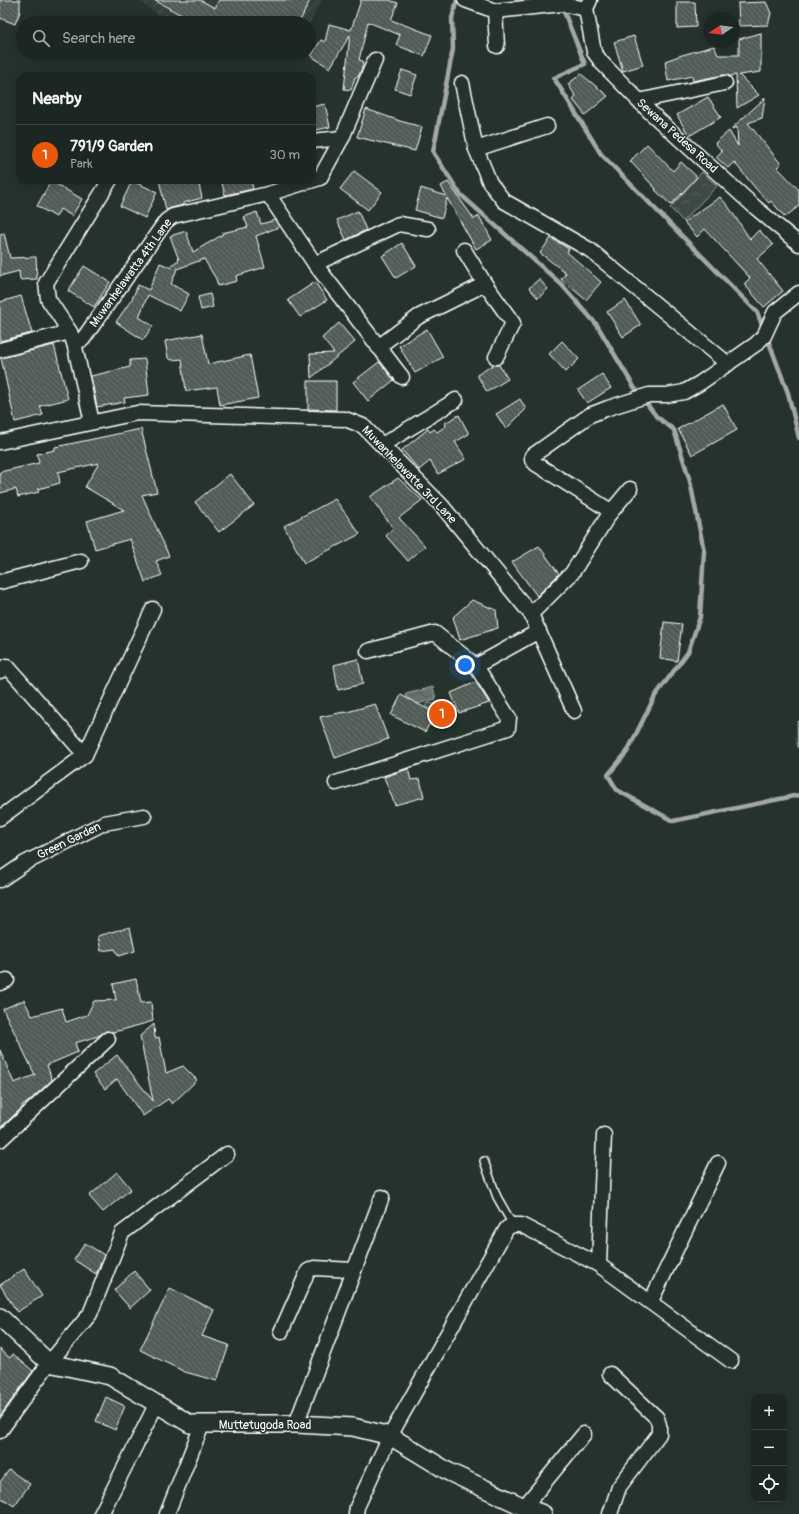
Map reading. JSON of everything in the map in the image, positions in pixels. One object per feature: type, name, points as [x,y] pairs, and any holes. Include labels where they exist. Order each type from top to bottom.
[{"type":"street","points":[[465,0],[495,11],[497,46]]},
{"type":"street","name":"Sewana Pedesa Road","points":[[495,11],[552,4],[588,4],[594,52],[602,63],[638,101],[756,208],[799,244]]},
{"type":"street","name":"Muwanhelawatta 4th Lane","points":[[316,179],[320,178],[342,138],[375,60]]},
{"type":"street","points":[[462,83],[476,149],[490,183],[504,201],[590,250],[728,364]]},
{"type":"street","points":[[638,101],[725,83]]},
{"type":"street","points":[[476,149],[548,126]]},
{"type":"street","points":[[316,141],[342,138]]},
{"type":"street","points":[[92,422],[72,338],[48,299],[46,283],[108,184]]},
{"type":"street","name":"Muwanhelawatta 4th Lane","points":[[0,350],[72,338],[83,339],[166,221],[173,216],[268,194],[300,184]]},
{"type":"street","points":[[268,194],[314,264],[402,377]]},
{"type":"street","points":[[314,264],[399,224],[428,229]]},
{"type":"street","points":[[464,250],[485,284],[513,323],[496,357]]},
{"type":"street","points":[[378,347],[418,317],[485,284]]},
{"type":"street","points":[[610,513],[609,510],[536,464],[532,460],[532,456],[590,415],[649,395],[667,395],[684,392],[756,344],[764,336],[775,312],[799,293]]},
{"type":"street","points":[[382,445],[456,400]]},
{"type":"street","name":"Muwanhelawatte 3rd Lane","points":[[0,442],[137,412],[345,420],[363,426],[442,506],[531,614],[574,711]]},
{"type":"street","points":[[531,614],[572,573],[610,513],[630,489]]},
{"type":"street","points":[[0,582],[81,562]]},
{"type":"street","points":[[0,818],[85,755],[153,608]]},
{"type":"street","points":[[476,666],[539,631]]},
{"type":"street","points":[[336,783],[508,728],[509,718],[476,666],[435,633],[368,651]]},
{"type":"street","points":[[2,665],[85,755]]},
{"type":"street","name":"Green Garden","points":[[0,880],[25,863],[104,823],[144,816]]},
{"type":"street","points":[[0,1140],[108,1039]]},
{"type":"street","points":[[599,1265],[604,1135]]},
{"type":"street","points":[[0,1431],[49,1363],[90,1314],[122,1233],[227,1154]]},
{"type":"street","points":[[651,1301],[718,1163]]},
{"type":"street","points":[[296,1424],[382,1197]]},
{"type":"street","points":[[356,1514],[356,1507],[390,1436],[507,1228],[512,1225],[521,1225],[599,1265],[651,1301],[731,1361]]},
{"type":"street","points":[[281,1332],[308,1271],[314,1268],[354,1270]]},
{"type":"street","points":[[0,1317],[49,1363]]},
{"type":"street","name":"Muttetugoda Road","points":[[49,1363],[110,1376],[190,1424],[296,1424],[353,1427],[390,1436],[449,1472],[542,1514]]},
{"type":"street","points":[[610,1374],[657,1418],[659,1425],[659,1434],[619,1487],[610,1514]]},
{"type":"street","points":[[101,1514],[157,1403]]},
{"type":"street","points":[[167,1514],[202,1425]]},
{"type":"street","points":[[524,1507],[584,1434]]},
{"type":"lane","points":[[484,1161],[497,1197],[512,1225]]},
{"type":"shaded area","points":[[137,0],[322,0],[313,16],[160,16]]},
{"type":"green space","points":[[702,172],[717,186],[683,221],[670,208]]},
{"type":"green space","points":[[441,701],[450,716],[430,726],[436,712],[425,706],[427,703],[433,704]]},
{"type":"water","points":[[433,687],[436,699],[409,706],[406,694]]},
{"type":"building","points":[[0,0],[20,0],[20,12],[18,16],[16,16],[15,24],[0,18]]},
{"type":"building","points":[[154,0],[200,0],[215,8],[219,0],[310,0],[302,16],[183,16]]},
{"type":"building","points":[[361,0],[389,0],[398,3],[391,20],[432,35],[424,56],[396,45],[400,35],[368,22],[359,60],[363,61],[362,68],[358,77],[355,77],[351,90],[344,89],[350,35],[330,68],[316,59],[316,48],[321,40],[325,42],[329,24],[351,30]]},
{"type":"building","points":[[677,2],[695,2],[696,27],[677,28]]},
{"type":"building","points":[[766,2],[771,13],[768,25],[739,26],[738,3]]},
{"type":"building","points":[[761,33],[761,72],[739,75],[759,95],[737,108],[736,75],[723,75],[693,81],[692,76],[668,81],[665,61],[707,48],[715,48],[718,55],[739,55],[739,39]]},
{"type":"building","points":[[634,36],[643,65],[623,71],[614,42]]},
{"type":"building","points":[[402,70],[417,75],[410,94],[395,89]]},
{"type":"building","points":[[581,74],[608,96],[585,115],[573,100],[576,97],[568,84]]},
{"type":"building","points":[[708,97],[721,117],[689,136],[677,115]]},
{"type":"building","points":[[765,98],[762,118],[748,123],[781,164],[777,167],[799,190],[799,206],[785,217],[771,201],[769,203],[756,189],[734,162],[728,168],[716,157],[722,151],[715,143],[729,131],[738,146],[737,127],[731,129]]},
{"type":"building","points":[[325,104],[330,127],[316,130],[316,106]]},
{"type":"building","points":[[366,109],[422,127],[415,151],[357,137]]},
{"type":"building","points":[[647,144],[673,171],[681,162],[697,177],[671,205],[655,190],[656,189],[630,161]]},
{"type":"building","points":[[354,171],[382,192],[368,210],[340,189]]},
{"type":"building","points":[[448,182],[474,219],[479,216],[492,240],[476,249],[447,198],[442,218],[415,210],[421,188],[446,196],[441,186]]},
{"type":"building","points":[[49,184],[56,184],[82,199],[72,216],[60,209],[56,217],[37,206]]},
{"type":"building","points":[[131,184],[139,184],[157,192],[145,218],[120,206]]},
{"type":"building","points":[[160,184],[199,184],[202,198],[183,203],[183,205],[166,210]]},
{"type":"building","points":[[222,184],[252,184],[253,189],[225,195]]},
{"type":"building","points":[[720,197],[728,206],[750,239],[759,230],[773,245],[757,259],[783,291],[764,307],[744,284],[750,278],[705,229],[697,237],[684,222]]},
{"type":"building","points":[[358,211],[366,230],[346,240],[337,220]]},
{"type":"building","points":[[257,212],[261,224],[275,220],[279,227],[256,236],[265,267],[236,276],[237,281],[218,286],[216,279],[204,259],[177,269],[171,284],[189,294],[180,311],[148,295],[139,317],[153,326],[143,340],[116,322],[132,299],[138,285],[149,290],[160,263],[172,268],[171,265],[179,260],[170,236],[186,231],[193,252],[222,235],[222,233],[248,227],[244,217]]},
{"type":"building","points":[[4,233],[10,258],[36,257],[37,279],[20,280],[19,271],[0,276],[0,234]]},
{"type":"building","points":[[551,238],[569,249],[567,252],[601,282],[586,300],[561,279],[566,273],[540,253]]},
{"type":"building","points":[[402,243],[416,266],[396,278],[382,256]]},
{"type":"building","points":[[84,266],[110,282],[94,307],[68,291]]},
{"type":"building","points":[[539,279],[548,289],[538,298],[529,288]]},
{"type":"building","points":[[315,282],[327,300],[300,317],[288,300]]},
{"type":"building","points":[[210,294],[213,307],[201,310],[198,297]]},
{"type":"building","points":[[21,296],[32,333],[0,341],[0,302]]},
{"type":"building","points":[[625,300],[641,325],[623,337],[607,312]]},
{"type":"building","points":[[339,323],[355,342],[311,378],[310,354],[334,353],[322,338]]},
{"type":"building","points":[[427,329],[443,357],[415,373],[399,346]]},
{"type":"building","points":[[202,334],[208,364],[250,355],[258,398],[220,405],[217,387],[186,391],[182,359],[172,360],[168,358],[165,341]]},
{"type":"building","points":[[562,341],[579,359],[566,372],[549,354]]},
{"type":"building","points":[[54,345],[68,399],[40,406],[43,415],[15,422],[1,358]]},
{"type":"building","points":[[145,359],[149,395],[124,398],[125,402],[97,407],[91,376],[130,367],[130,360]]},
{"type":"building","points":[[379,362],[394,380],[368,401],[353,382]]},
{"type":"building","points":[[493,365],[499,365],[508,379],[487,392],[477,375]]},
{"type":"building","points":[[602,374],[611,388],[587,403],[578,390]]},
{"type":"building","points":[[308,381],[336,381],[336,410],[308,409]]},
{"type":"building","points":[[520,399],[526,409],[506,429],[496,414]]},
{"type":"building","points":[[723,404],[737,430],[692,455],[678,429]]},
{"type":"building","points":[[459,415],[469,434],[455,442],[466,459],[438,474],[430,461],[419,470],[402,450],[428,429],[430,432],[434,429],[437,432],[446,426],[445,423]]},
{"type":"building","points":[[141,429],[157,492],[142,495],[169,556],[156,561],[162,575],[145,582],[130,539],[95,549],[87,521],[124,510],[85,487],[99,463],[58,472],[60,483],[38,489],[39,492],[18,497],[16,489],[0,493],[0,472],[39,463],[37,454],[55,450],[55,447]]},
{"type":"building","points":[[230,474],[254,505],[219,532],[195,502]]},
{"type":"building","points":[[398,478],[422,500],[399,518],[425,546],[408,561],[386,536],[393,528],[370,497]]},
{"type":"building","points":[[335,499],[360,534],[304,563],[284,526]]},
{"type":"building","points":[[539,546],[559,574],[537,596],[512,562]]},
{"type":"building","points":[[472,600],[496,610],[498,628],[460,640],[453,617]]},
{"type":"building","points":[[664,622],[682,624],[677,661],[660,658]]},
{"type":"building","points":[[358,659],[363,684],[338,690],[334,665]]},
{"type":"building","points":[[476,682],[489,703],[459,713],[451,693]]},
{"type":"building","points":[[401,695],[435,713],[425,732],[391,715]]},
{"type":"building","points":[[375,704],[388,739],[335,758],[320,717],[344,713]]},
{"type":"building","points":[[408,769],[411,780],[420,779],[424,797],[395,805],[384,777]]},
{"type":"building","points":[[130,927],[135,951],[119,956],[115,949],[101,951],[98,936]]},
{"type":"building","points":[[136,979],[141,1003],[151,1002],[153,1021],[122,1030],[112,1032],[106,1031],[98,1036],[75,1043],[78,1052],[47,1065],[52,1080],[27,1103],[22,1105],[23,1107],[0,1128],[0,1050],[14,1083],[35,1075],[3,1009],[24,1000],[32,1016],[62,1008],[66,1022],[87,1015],[94,1001],[116,1000],[113,984]]},
{"type":"building","points":[[154,1024],[155,1038],[159,1037],[166,1073],[183,1066],[197,1080],[172,1104],[168,1099],[143,1116],[117,1079],[105,1089],[93,1074],[117,1055],[153,1101],[140,1036]]},
{"type":"building","points":[[117,1172],[131,1189],[103,1212],[89,1196]]},
{"type":"building","points":[[85,1243],[104,1255],[96,1274],[74,1260]]},
{"type":"building","points":[[24,1269],[42,1296],[17,1312],[0,1285]]},
{"type":"building","points":[[134,1271],[150,1290],[130,1308],[114,1290]]},
{"type":"building","points":[[170,1288],[214,1310],[202,1336],[229,1345],[217,1381],[185,1372],[140,1350]]},
{"type":"building","points":[[0,1349],[10,1358],[13,1354],[33,1371],[0,1416]]},
{"type":"building","points":[[106,1397],[125,1406],[115,1430],[96,1421]]},
{"type":"building","points":[[9,1470],[30,1484],[14,1506],[0,1497],[0,1482]]},
{"type":"waterway","points":[[457,0],[452,18],[453,49],[433,152],[460,194],[562,285],[597,325],[634,387],[656,416],[674,430],[690,481],[704,551],[700,617],[688,652],[655,696],[627,752],[608,775],[617,790],[673,821],[799,795]]},
{"type":"waterway","points":[[562,7],[585,64],[554,78],[601,154],[757,312],[763,328]]},
{"type":"waterway","points":[[767,337],[788,393],[799,438]]},
{"type":"waterway","points":[[799,723],[799,746]]},
{"type":"place","name":"791/9 Garden","points":[[442,714]]}]
